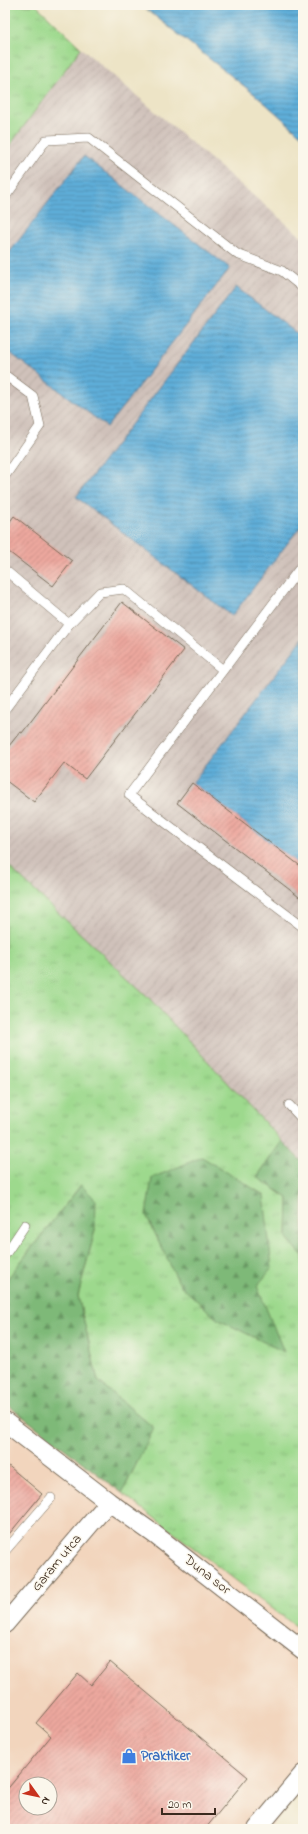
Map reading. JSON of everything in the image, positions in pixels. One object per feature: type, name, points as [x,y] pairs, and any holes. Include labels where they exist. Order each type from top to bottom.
[{"type":"street","name":"Duna sor","points":[[5,1422],[109,1502],[154,1534],[303,1650]]},
{"type":"street","name":"Garam utca","points":[[5,1624],[109,1502]]},
{"type":"street","points":[[257,1829],[303,1774]]},
{"type":"lane","points":[[5,197],[46,140],[89,138],[237,254],[282,271],[303,288]]},
{"type":"lane","points":[[5,375],[32,396],[40,426],[5,476]]},
{"type":"lane","points":[[303,564],[129,795],[303,927]]},
{"type":"lane","points":[[5,570],[69,624]]},
{"type":"lane","points":[[5,709],[69,624],[100,592],[124,589],[224,670]]},
{"type":"lane","points":[[289,1106],[303,1120]]},
{"type":"lane","points":[[5,1255],[25,1225]]},
{"type":"lane","points":[[5,1551],[51,1498]]},
{"type":"shaded area","points":[[81,48],[303,238],[303,1163],[148,997],[5,863],[5,152]]},
{"type":"shaded area","points":[[5,1403],[303,1632],[303,1787],[268,1829],[5,1829]]},
{"type":"green space","points":[[5,5],[36,5],[81,48],[5,152]]},
{"type":"green space","points":[[5,863],[148,997],[282,1141],[257,1177],[288,1198],[287,1238],[303,1256],[303,1632],[122,1493],[154,1428],[98,1381],[78,1296],[95,1230],[80,1186],[5,1282]]},
{"type":"green space","points":[[282,1141],[303,1163],[303,1256],[287,1238],[288,1198],[257,1177]]},
{"type":"green space","points":[[202,1157],[264,1195],[272,1268],[257,1286],[284,1352],[217,1319],[180,1285],[146,1215],[152,1178]]},
{"type":"green space","points":[[81,1185],[96,1200],[95,1230],[78,1296],[98,1381],[154,1428],[122,1493],[5,1403],[5,1282]]},
{"type":"water","points":[[141,5],[303,5],[303,137],[258,97]]},
{"type":"water","points":[[84,156],[230,268],[107,427],[5,349],[5,258]]},
{"type":"water","points":[[236,287],[303,338],[303,523],[232,616],[76,497]]},
{"type":"water","points":[[303,638],[303,868],[192,783]]},
{"type":"building","points":[[14,516],[72,561],[53,586],[5,549],[5,528]]},
{"type":"building","points":[[122,602],[184,650],[85,779],[64,763],[34,802],[5,780],[5,751],[20,732],[22,733]]},
{"type":"building","points":[[192,783],[303,868],[303,900],[177,803]]},
{"type":"building","points":[[5,1463],[42,1494],[5,1539]]},
{"type":"building","name":"Praktiker","points":[[110,1662],[248,1777],[205,1829],[5,1829],[5,1792],[18,1776],[18,1816],[58,1816],[58,1776],[18,1776],[51,1736],[36,1723],[78,1673],[91,1685]]},
{"type":"place","name":"Praktiker","points":[[129,1756]]}]
